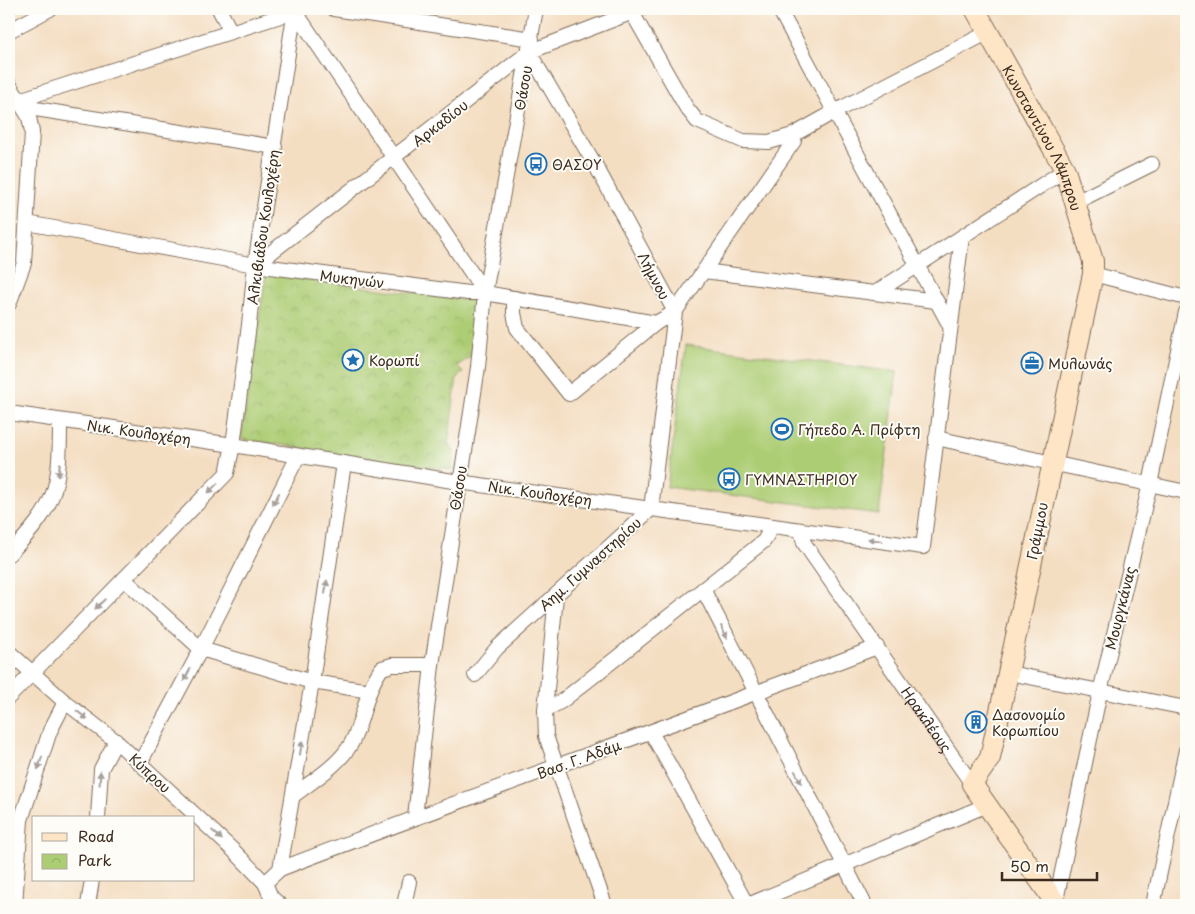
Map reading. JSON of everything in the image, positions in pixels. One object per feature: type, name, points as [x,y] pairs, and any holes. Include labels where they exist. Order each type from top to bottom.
[{"type":"street","points":[[9,31],[50,9]]},
{"type":"street","points":[[219,9],[231,32]]},
{"type":"street","points":[[21,104],[297,9],[395,159],[486,293]]},
{"type":"street","name":"Αλκιβιάδου Κουλοχέρη","points":[[9,697],[227,473],[233,445],[255,265],[297,9]]},
{"type":"street","points":[[334,9],[531,46]]},
{"type":"street","name":"Θάσου","points":[[415,817],[432,665],[478,367],[486,293],[536,9]]},
{"type":"street","points":[[778,9],[950,326]]},
{"type":"street","name":"Κωνσταντίνου Λάμπρου","points":[[975,9],[1065,170],[1092,261],[1093,274]]},
{"type":"street","points":[[634,10],[686,107],[697,121],[743,141],[769,142],[794,136],[834,112],[987,32]]},
{"type":"street","name":"Αρκαδίου","points":[[255,265],[395,159],[531,46],[634,10]]},
{"type":"street","name":"Λήμνου","points":[[531,46],[675,312],[794,141],[794,136]]},
{"type":"street","points":[[9,84],[30,121],[32,132],[24,263],[9,304]]},
{"type":"street","points":[[21,104],[275,147]]},
{"type":"street","points":[[1076,202],[1152,164]]},
{"type":"street","points":[[875,293],[1065,170]]},
{"type":"street","name":"Μυκηνών","points":[[27,222],[255,265],[418,288],[486,293],[656,322]]},
{"type":"street","points":[[962,237],[936,438],[1186,492]]},
{"type":"street","points":[[704,271],[936,301]]},
{"type":"street","points":[[1093,274],[1186,298]]},
{"type":"street","name":"Γράμμου","points":[[972,784],[990,758],[1093,274]]},
{"type":"street","name":"Λήμνου","points":[[514,298],[517,328],[569,394],[656,322]]},
{"type":"street","points":[[656,322],[675,312]]},
{"type":"street","name":"Αημ. Γυμναστηρίου","points":[[475,675],[496,648],[651,509],[675,312]]},
{"type":"street","name":"Μουργκάνας","points":[[1056,905],[1100,692],[1150,484],[1186,312]]},
{"type":"street","name":"Νικ. Κουλοχέρη","points":[[9,413],[233,445],[459,482],[923,547],[936,438]]},
{"type":"street","points":[[9,554],[35,527],[45,511],[57,484],[60,460],[60,421]]},
{"type":"street","points":[[140,763],[201,649],[298,456]]},
{"type":"street","points":[[265,883],[280,869],[312,682],[344,463]]},
{"type":"street","points":[[545,710],[562,701],[764,541],[772,526]]},
{"type":"street","name":"Ηρακλέους","points":[[801,530],[804,543],[1056,905]]},
{"type":"street","points":[[124,579],[201,649],[312,682],[370,691]]},
{"type":"street","points":[[702,589],[865,905]]},
{"type":"street","points":[[556,596],[545,710],[546,736],[605,905]]},
{"type":"street","name":"Βασ. Γ. Αδάμ","points":[[280,869],[415,817],[556,768],[877,647]]},
{"type":"street","name":"Κύπρου","points":[[9,652],[65,702],[116,741],[234,850],[265,883],[272,902]]},
{"type":"street","points":[[293,796],[345,753],[352,742],[370,691],[379,672],[386,665],[432,665]]},
{"type":"street","points":[[1009,673],[1186,708]]},
{"type":"street","points":[[15,905],[15,818],[50,731],[65,702]]},
{"type":"street","points":[[651,732],[748,905],[987,805]]},
{"type":"street","points":[[98,816],[101,769],[106,756],[116,741]]},
{"type":"street","points":[[1153,905],[1186,750]]},
{"type":"street","points":[[90,904],[92,882]]},
{"type":"street","points":[[404,905],[409,882]]},
{"type":"green space","points":[[266,274],[480,302],[471,356],[457,366],[463,373],[457,377],[448,443],[454,450],[452,470],[241,439]]},
{"type":"green space","name":"Γήπεδο Α. Πρίφτη","points":[[686,345],[897,372],[879,514],[667,487]]},
{"type":"place","name":"ΘΑΣΟΥ","points":[[536,164]]},
{"type":"place","name":"Κορωπί","points":[[353,360]]},
{"type":"place","name":"Μυλωνάς","points":[[1032,363]]},
{"type":"place","name":"Γήπεδο Α. Πρίφτη","points":[[782,429]]},
{"type":"place","name":"ΓΥΜΝΑΣΤΗΡΙΟΥ","points":[[729,479]]},
{"type":"place","name":"Δασονομίο Κορωπίου","points":[[976,722]]}]
